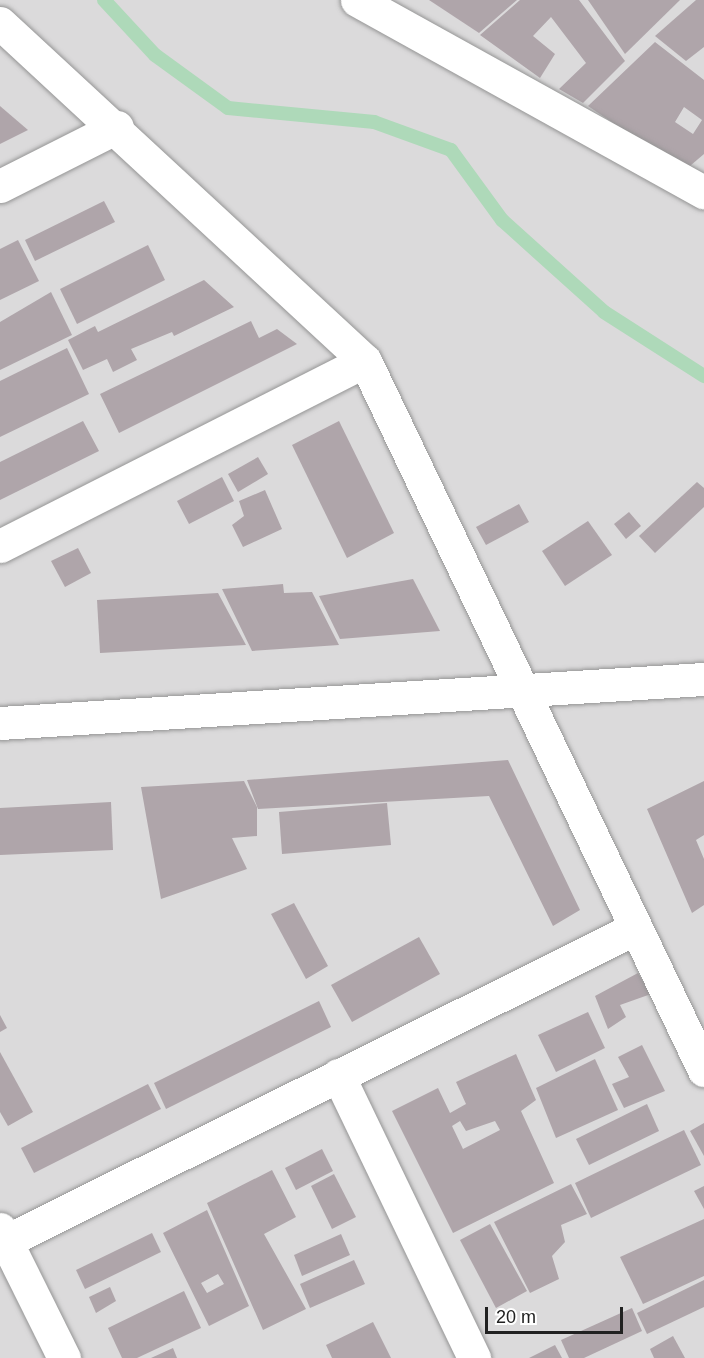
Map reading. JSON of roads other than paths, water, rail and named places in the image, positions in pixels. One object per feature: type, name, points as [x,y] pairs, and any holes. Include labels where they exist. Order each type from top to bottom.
[{"type":"street","points":[[357,0],[700,186]]},
{"type":"street","points":[[0,23],[117,128],[365,361],[704,1070]]},
{"type":"street","points":[[0,186],[117,128]]},
{"type":"street","points":[[0,546],[365,361]]},
{"type":"street","points":[[0,723],[521,687],[704,679]]},
{"type":"street","points":[[64,1358],[2,1238],[636,927]]},
{"type":"street","points":[[338,1075],[474,1358]]},
{"type":"waterway","points":[[104,0],[155,55],[228,108],[374,122],[451,150],[502,220],[604,312],[704,376]]}]
